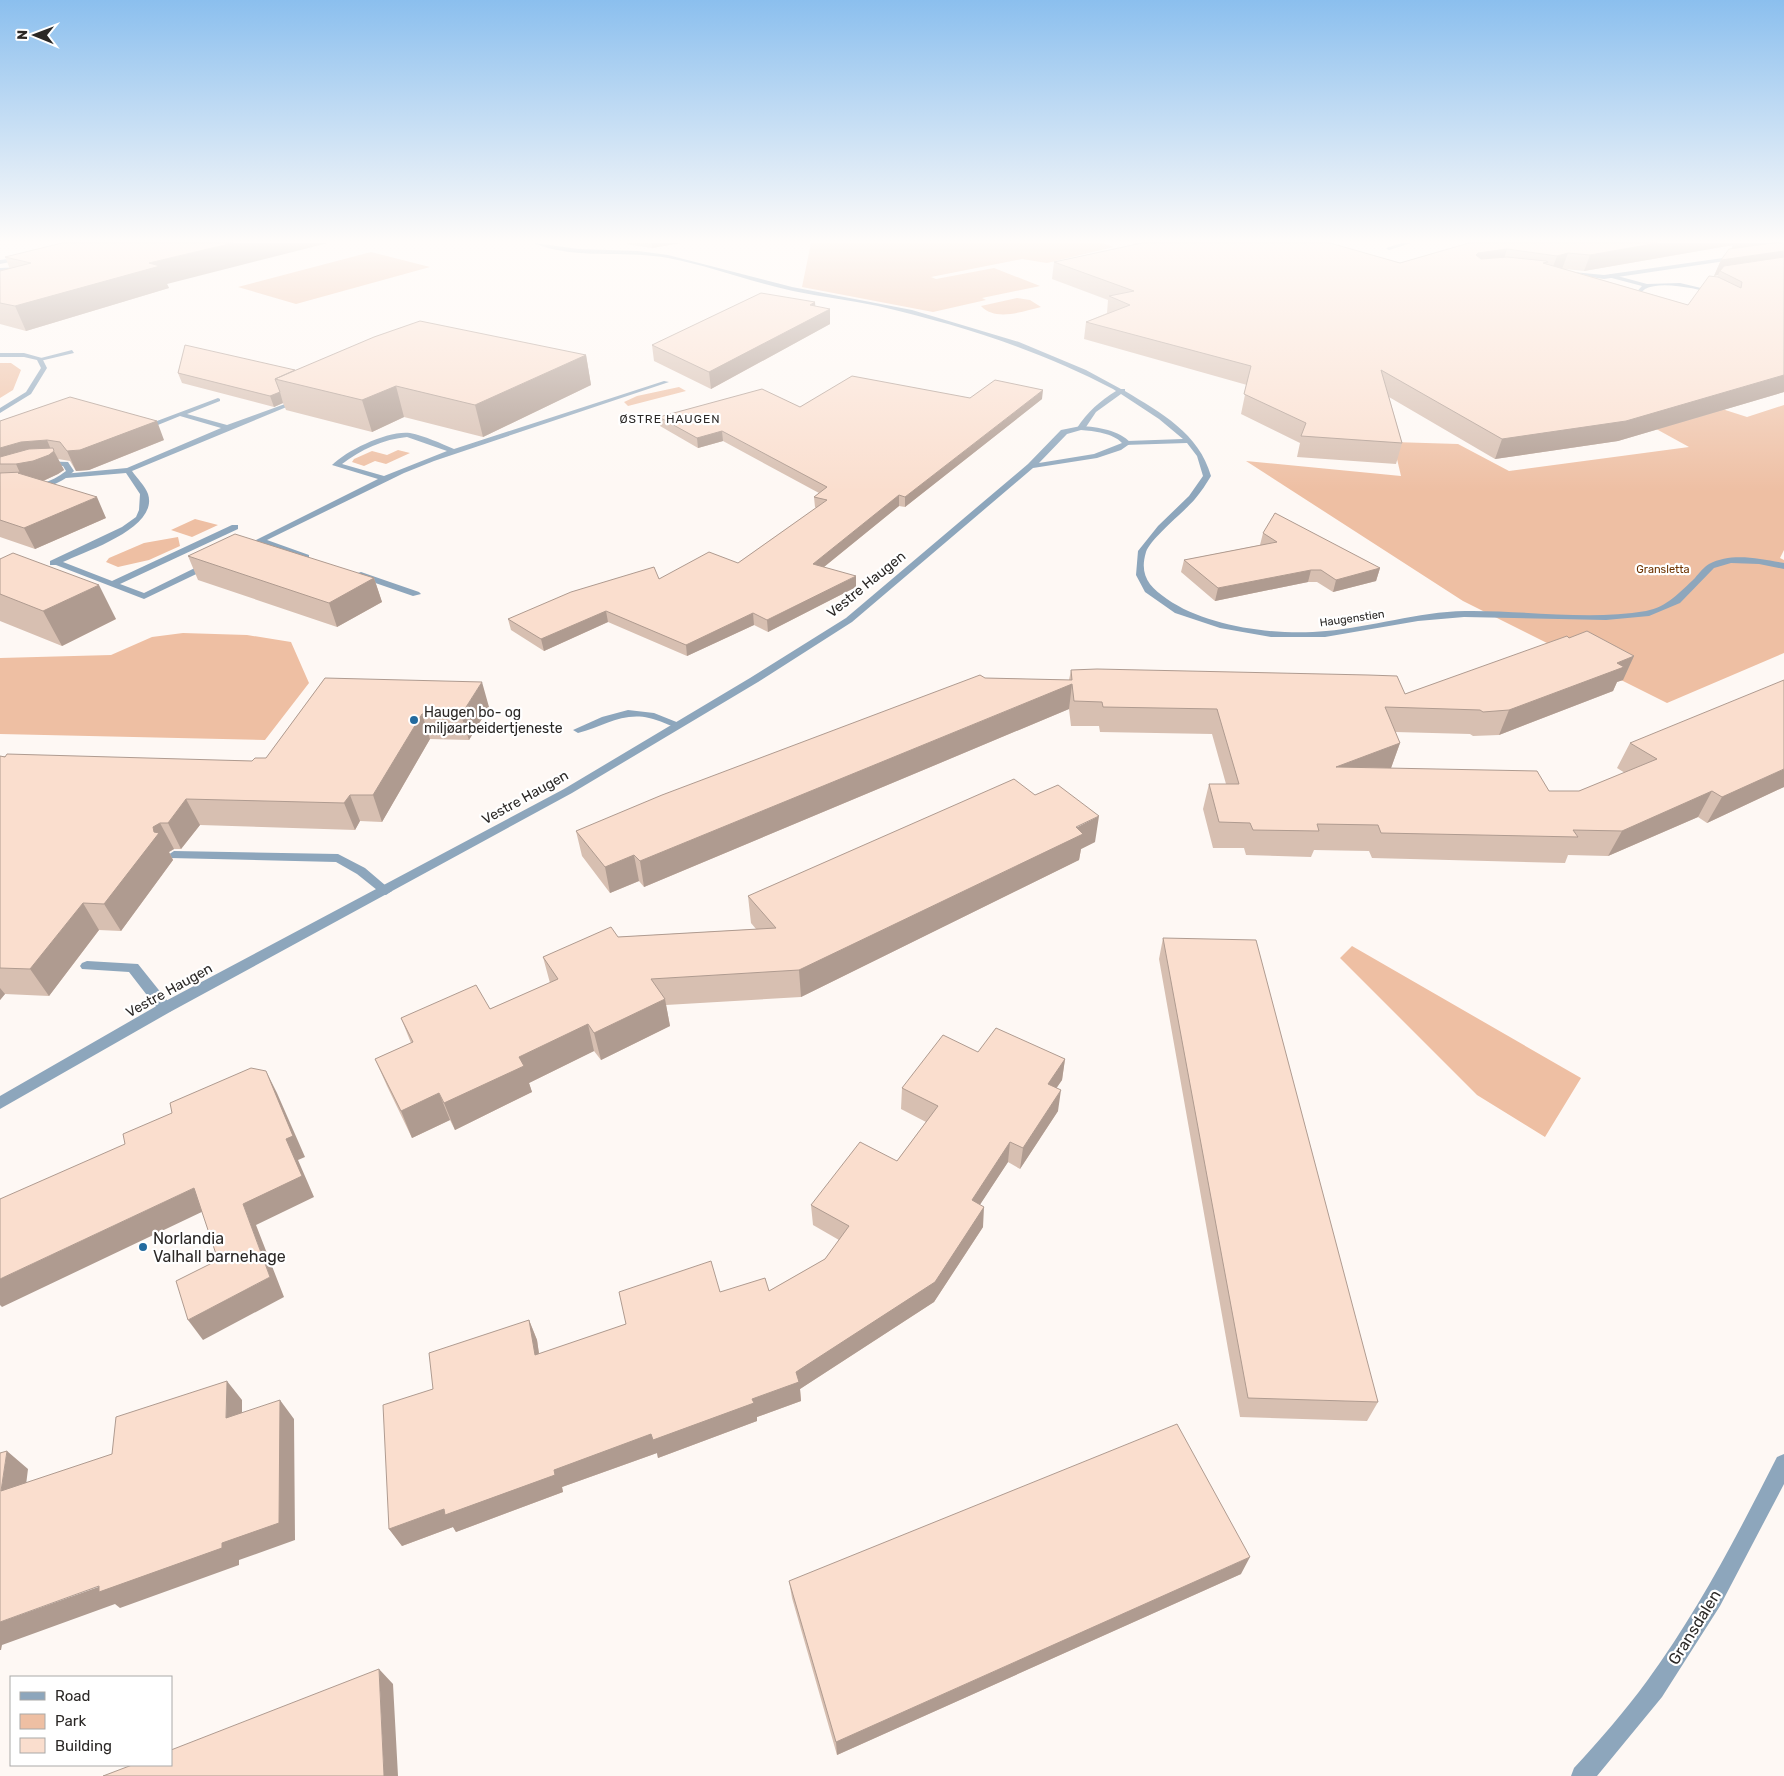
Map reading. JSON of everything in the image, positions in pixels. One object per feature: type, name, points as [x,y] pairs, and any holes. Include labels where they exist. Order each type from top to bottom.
[{"type":"street","name":"Haugenstien","points":[[964,326],[1055,358],[1122,390],[1179,431],[1188,440],[1200,455],[1207,476],[1192,498],[1161,528],[1142,551],[1140,575],[1148,590],[1178,611],[1220,625],[1271,634],[1325,634],[1418,618],[1464,614],[1606,617],[1649,613],[1677,601],[1711,566],[1731,560],[1759,561],[1784,566]]},
{"type":"street","points":[[0,354],[24,355],[40,359],[72,352]]},
{"type":"street","points":[[0,411],[29,393],[44,368],[40,359]]},
{"type":"street","points":[[232,553],[385,479],[431,459],[666,382]]},
{"type":"street","points":[[1081,428],[1084,420],[1122,390]]},
{"type":"street","points":[[0,488],[28,488],[66,476],[128,470],[303,399]]},
{"type":"street","points":[[145,427],[218,400]]},
{"type":"street","points":[[180,414],[228,428]]},
{"type":"street","name":"Vestre Haugen","points":[[0,1103],[165,1008],[568,791],[849,620],[1031,466],[1064,432],[1081,428],[1108,431],[1121,437],[1128,444]]},
{"type":"street","points":[[385,479],[336,465],[350,453],[379,442],[407,435],[455,452]]},
{"type":"street","points":[[1031,466],[1104,454],[1120,449],[1128,444],[1188,440]]},
{"type":"street","points":[[1145,444],[1149,453]]},
{"type":"street","points":[[33,464],[65,464],[70,471],[66,476]]},
{"type":"street","points":[[128,470],[144,494],[143,510],[139,518],[125,529],[52,564],[144,596],[215,562]]},
{"type":"street","points":[[112,584],[234,527]]},
{"type":"street","points":[[259,540],[314,560]]},
{"type":"street","points":[[351,572],[416,594]]},
{"type":"street","points":[[578,730],[622,713],[640,712],[661,716],[679,725]]},
{"type":"street","points":[[174,855],[338,858],[361,871],[386,890]]},
{"type":"street","points":[[87,966],[133,967],[165,1008]]},
{"type":"street","name":"Gransdalen","points":[[1582,1776],[1627,1725],[1674,1660],[1737,1556],[1784,1464]]},
{"type":"green space","points":[[0,363],[11,363],[21,370],[13,390],[0,398]]},
{"type":"green space","points":[[679,387],[686,391],[628,406],[624,402],[637,396]]},
{"type":"green space","name":"Gransletta","points":[[1663,390],[1747,417],[1784,405],[1784,550],[1780,558],[1784,560],[1784,653],[1667,703],[1463,601],[1246,461],[1401,476],[1393,442],[1458,444],[1509,471],[1689,447],[1609,403]]},
{"type":"green space","points":[[398,450],[410,453],[386,464],[375,461],[364,466],[352,462],[354,459],[372,451],[387,455]]},
{"type":"green space","points":[[195,519],[218,525],[192,537],[171,530]]},
{"type":"green space","points":[[178,537],[180,546],[149,560],[118,567],[106,562],[109,558],[144,543]]},
{"type":"green space","points":[[183,633],[247,635],[291,642],[309,683],[265,740],[0,734],[0,658],[111,655],[152,637]]},
{"type":"green space","points":[[1352,946],[1581,1078],[1545,1137],[1477,1095],[1340,958]]},
{"type":"building","points":[[406,326],[444,326],[586,355],[475,405],[396,386],[362,400],[275,379],[374,337]]},
{"type":"building","points":[[692,326],[798,326],[709,372],[652,345]]},
{"type":"building","points":[[1101,326],[1784,326],[1784,375],[1626,421],[1502,439],[1381,370],[1402,443],[1301,436],[1306,423],[1244,394],[1251,366]]},
{"type":"building","points":[[185,345],[295,370],[275,379],[280,392],[270,396],[178,373]]},
{"type":"building","points":[[852,376],[970,398],[995,380],[1043,390],[905,497],[899,495],[813,564],[856,576],[767,620],[753,613],[686,645],[606,611],[541,639],[508,619],[571,592],[654,567],[659,579],[709,552],[738,563],[827,500],[814,497],[827,487],[722,431],[697,438],[659,417],[762,389],[800,407]]},
{"type":"building","points":[[70,397],[157,421],[80,450],[67,451],[60,442],[47,440],[21,442],[0,448],[0,421]]},
{"type":"building","points":[[53,448],[54,451],[49,455],[33,461],[0,464],[0,457],[29,449]]},
{"type":"building","points":[[23,472],[18,473],[97,497],[24,528],[0,520],[0,473]]},
{"type":"building","points":[[1275,513],[1380,568],[1336,580],[1321,570],[1311,570],[1218,588],[1184,560],[1277,542],[1263,533]]},
{"type":"building","points":[[235,534],[374,578],[329,603],[188,556]]},
{"type":"building","points":[[13,553],[99,585],[43,611],[0,594],[0,559]]},
{"type":"building","points":[[1587,631],[1634,656],[1617,663],[1624,667],[1509,710],[1483,712],[1480,710],[1385,707],[1400,743],[1336,767],[1537,771],[1549,791],[1579,791],[1657,759],[1630,743],[1784,680],[1784,769],[1722,797],[1712,791],[1622,831],[1573,830],[1578,837],[1381,833],[1378,825],[1317,824],[1319,831],[1253,830],[1250,823],[1219,822],[1209,784],[1239,784],[1217,709],[1103,707],[1102,702],[1074,701],[1072,684],[640,861],[634,855],[605,867],[576,831],[662,795],[980,675],[985,678],[1072,680],[1071,670],[1097,669],[1397,676],[1405,694],[1567,636],[1569,638]]},
{"type":"building","points":[[325,678],[482,682],[461,715],[422,714],[373,795],[350,795],[344,803],[186,799],[168,823],[160,823],[153,827],[154,832],[159,833],[104,904],[83,903],[30,969],[0,968],[0,756],[5,757],[7,754],[252,761],[255,758],[266,758]]},
{"type":"building","points":[[1014,779],[1035,795],[1058,785],[1099,816],[1076,827],[1083,834],[799,970],[651,979],[665,999],[594,1033],[588,1024],[519,1057],[524,1066],[444,1103],[439,1093],[401,1111],[375,1059],[413,1042],[401,1018],[476,985],[490,1009],[558,979],[543,957],[611,927],[618,937],[776,928],[748,896]]},
{"type":"building","points":[[1163,938],[1256,940],[1378,1402],[1248,1398]]},
{"type":"building","points":[[996,1028],[1065,1059],[1048,1084],[1061,1090],[1023,1148],[1010,1142],[972,1200],[984,1207],[935,1282],[796,1372],[799,1382],[752,1399],[754,1403],[653,1440],[651,1434],[554,1470],[555,1475],[445,1515],[444,1509],[389,1529],[383,1405],[433,1389],[429,1353],[529,1320],[535,1355],[626,1324],[619,1292],[711,1261],[720,1292],[765,1278],[769,1291],[825,1259],[849,1226],[811,1205],[860,1142],[897,1161],[938,1106],[902,1088],[943,1035],[978,1052]]},
{"type":"building","points":[[251,1068],[266,1071],[293,1136],[286,1139],[302,1176],[243,1204],[270,1277],[188,1320],[176,1281],[218,1260],[194,1188],[0,1279],[0,1199],[125,1144],[123,1134],[172,1113],[170,1103]]},
{"type":"building","points":[[227,1381],[226,1418],[280,1400],[279,1523],[222,1543],[222,1548],[99,1592],[99,1586],[0,1622],[0,1453],[7,1451],[1,1491],[112,1454],[116,1417]]},
{"type":"building","points":[[1177,1424],[1250,1557],[836,1742],[789,1581]]},
{"type":"building","points":[[379,1669],[384,1776],[103,1776],[129,1766],[172,1766],[172,1750]]},
{"type":"place","name":"Haugen bo- og miljøarbeidertjeneste","points":[[414,720]]},
{"type":"place","name":"Norlandia Valhall barnehage","points":[[143,1247]]},
{"type":"district","name":"ØSTRE HAUGEN","points":[[670,419]]}]
